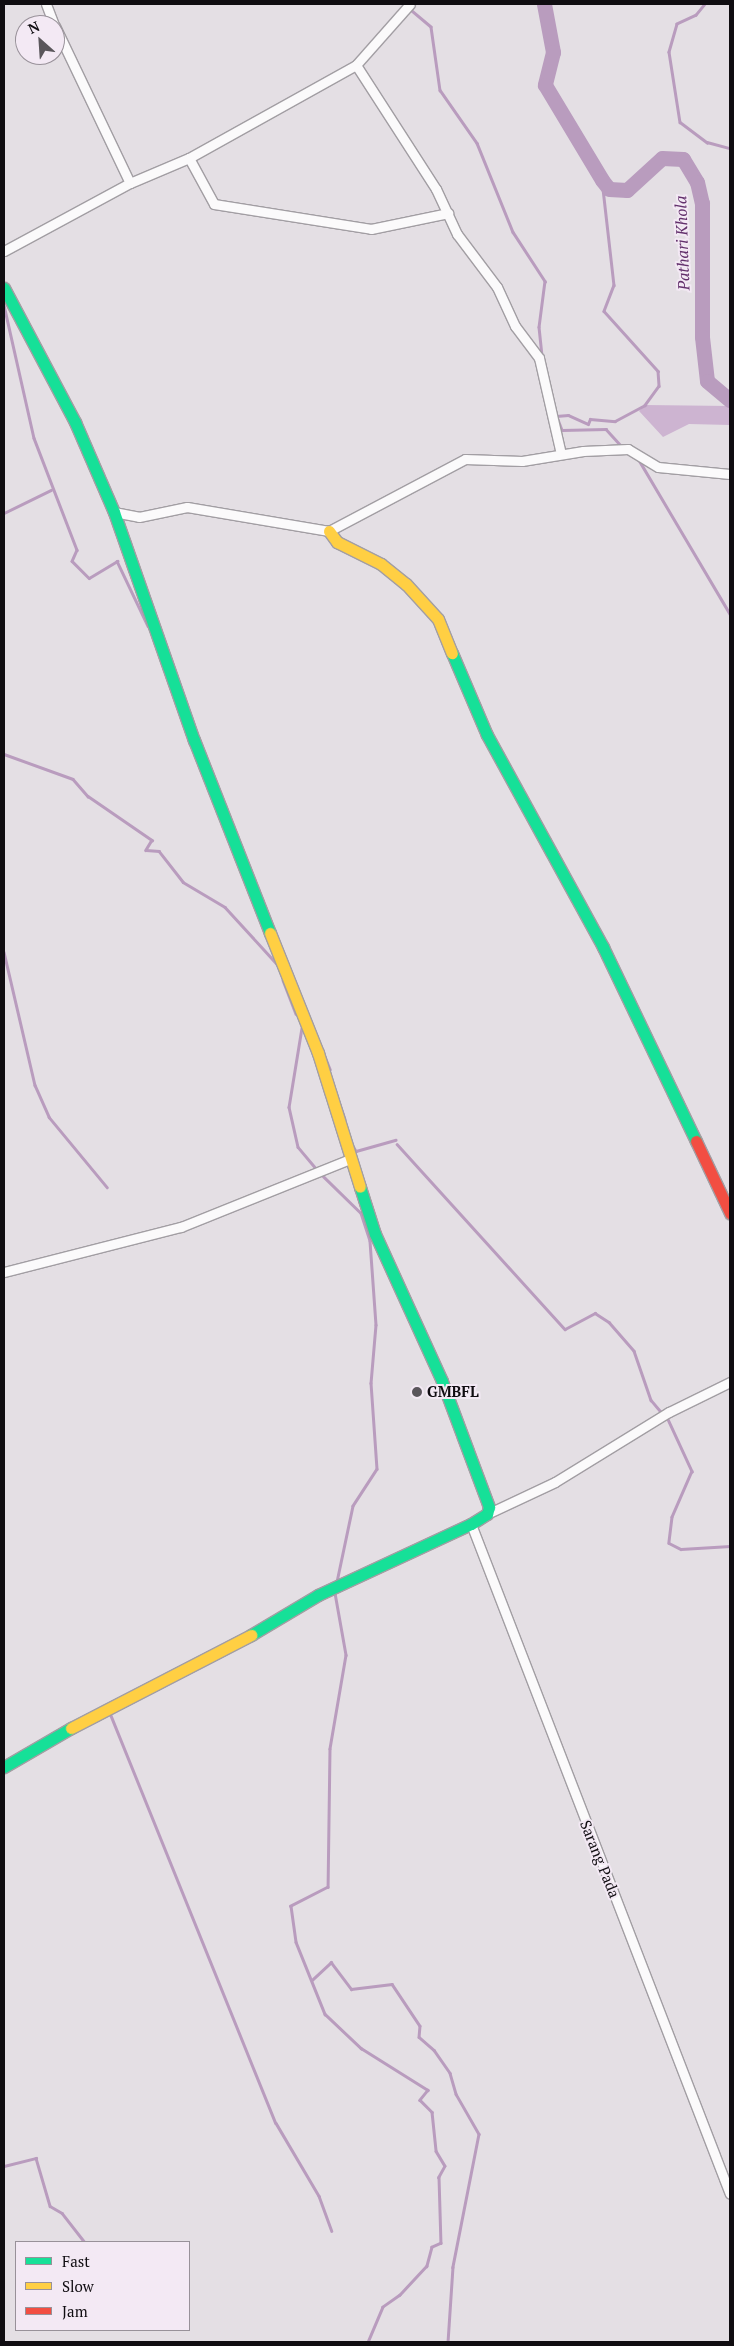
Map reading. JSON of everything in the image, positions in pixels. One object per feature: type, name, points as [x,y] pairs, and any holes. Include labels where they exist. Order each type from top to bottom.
[{"type":"street","points":[[4,251],[130,183],[189,158],[356,65],[410,4]]},
{"type":"street","points":[[65,47],[130,183]]},
{"type":"street","points":[[356,65],[539,358],[562,454]]},
{"type":"street","points":[[189,158],[214,204],[371,229],[448,213]]},
{"type":"street","points":[[4,288],[75,422],[114,512],[194,740],[318,1053],[375,1234],[442,1381],[488,1507],[487,1514]]},
{"type":"street","points":[[114,512],[139,517],[187,507],[329,531],[466,459],[522,461],[562,454],[628,449],[658,467],[730,474]]},
{"type":"street","points":[[329,531],[337,542],[381,564],[406,584],[438,620],[487,735],[594,930],[730,1213]]},
{"type":"street","points":[[4,1272],[180,1227],[350,1159]]},
{"type":"street","points":[[4,1767],[119,1700],[205,1662],[318,1595],[471,1524],[487,1514],[555,1482],[670,1412],[730,1382]]},
{"type":"street","name":"Sarang Pada","points":[[471,1524],[730,2194]]},
{"type":"shaded area","points":[[645,405],[730,406],[730,425],[689,424],[663,437],[639,411]]},
{"type":"waterway","points":[[404,4],[431,27],[440,90],[477,143],[513,232],[545,281],[539,327],[542,355]]},
{"type":"waterway","name":"Pathari Khola","points":[[544,4],[553,52],[545,85],[609,189],[627,190],[662,158],[683,159],[697,182],[702,203],[702,337],[707,381],[730,400]]},
{"type":"waterway","points":[[705,4],[696,15],[677,24],[669,52],[680,122],[707,142],[730,148]]},
{"type":"waterway","points":[[602,180],[614,285],[604,311],[658,371],[659,386],[645,405]]},
{"type":"waterway","points":[[4,305],[34,438],[77,550],[72,561],[89,578],[117,561],[148,626]]},
{"type":"waterway","points":[[556,416],[568,415],[588,424],[590,419],[615,421],[645,405]]},
{"type":"waterway","points":[[557,417],[562,430],[606,429],[623,448]]},
{"type":"waterway","points":[[639,460],[730,614]]},
{"type":"waterway","points":[[4,513],[51,490]]},
{"type":"waterway","points":[[4,754],[73,779],[88,796],[152,840],[146,850],[159,851],[183,882],[225,907],[278,965]]},
{"type":"waterway","points":[[4,952],[35,1085],[49,1117],[107,1187]]},
{"type":"waterway","points":[[283,980],[296,1014]]},
{"type":"waterway","points":[[311,1022],[330,1069]]},
{"type":"waterway","points":[[302,1028],[289,1107],[298,1147],[317,1170]]},
{"type":"waterway","points":[[337,1096],[345,1119]]},
{"type":"waterway","points":[[353,1146],[356,1151],[395,1140]]},
{"type":"waterway","points":[[397,1144],[565,1329],[595,1313],[609,1322],[634,1351],[651,1400],[662,1413]]},
{"type":"waterway","points":[[322,1175],[361,1213],[370,1241],[376,1325],[371,1383],[377,1469],[353,1506],[337,1582]]},
{"type":"waterway","points":[[667,1417],[692,1471],[672,1517],[669,1543],[681,1549],[730,1546]]},
{"type":"waterway","points":[[335,1593],[346,1655],[330,1749],[328,1887],[291,1906],[296,1942],[325,2014],[361,2048],[428,2090],[420,2100],[432,2112],[436,2151],[445,2166],[439,2177],[441,2243],[432,2247],[427,2266],[400,2295],[383,2307],[368,2342]]},
{"type":"waterway","points":[[110,1713],[276,2123],[319,2196],[332,2231]]},
{"type":"waterway","points":[[312,1980],[331,1962],[351,1989],[392,1984],[420,2026],[419,2037],[434,2050],[450,2073],[456,2094],[479,2134],[453,2267],[448,2342]]},
{"type":"waterway","points":[[4,2166],[36,2158],[50,2206],[62,2213],[84,2241]]},
{"type":"traffic: fast","points":[[4,288],[75,422],[114,512],[194,740],[270,933]]},
{"type":"traffic: fast","points":[[452,653],[487,735],[603,947],[696,1141]]},
{"type":"traffic: fast","points":[[251,1635],[318,1595],[471,1524],[487,1514],[489,1507],[442,1381],[375,1234],[360,1187]]},
{"type":"traffic: fast","points":[[4,1767],[71,1728]]},
{"type":"traffic: slow","points":[[329,531],[337,542],[381,564],[406,584],[438,619],[452,653]]},
{"type":"traffic: slow","points":[[270,933],[318,1053],[360,1187]]},
{"type":"traffic: slow","points":[[71,1728],[251,1635]]},
{"type":"traffic: jam","points":[[696,1141],[730,1213]]},
{"type":"place","name":"GMBFL","points":[[417,1392]]}]
